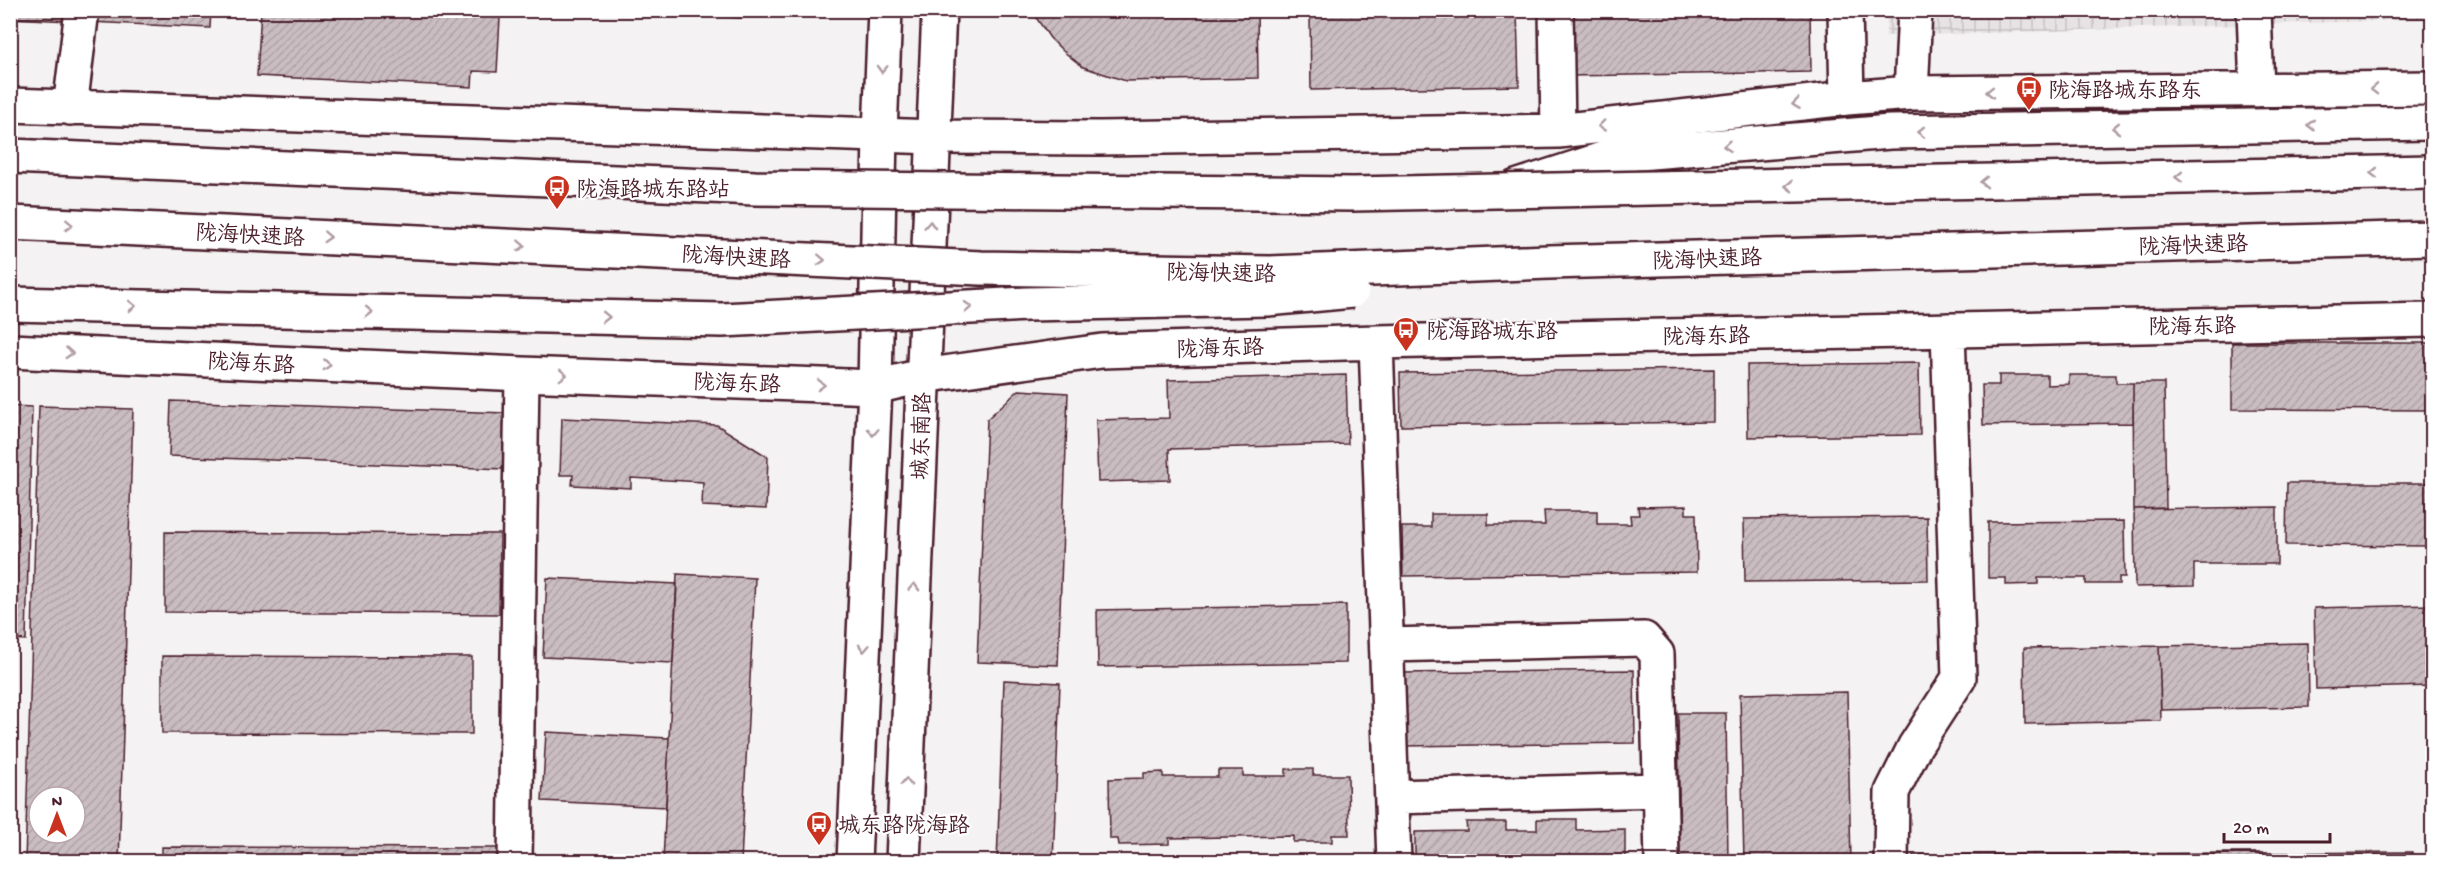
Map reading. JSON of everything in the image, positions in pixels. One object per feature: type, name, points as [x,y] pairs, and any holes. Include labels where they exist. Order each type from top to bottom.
[{"type":"main road","points":[[70,108],[82,10]]},
{"type":"main road","name":"城东南路","points":[[854,861],[875,387],[885,10]]},
{"type":"main road","name":"城东南路","points":[[903,861],[939,10]]},
{"type":"main road","points":[[1556,10],[1558,131]]},
{"type":"main road","points":[[1845,10],[1847,98]]},
{"type":"main road","points":[[1911,93],[1915,10]]},
{"type":"main road","points":[[2254,10],[2257,90]]},
{"type":"main road","points":[[10,105],[935,136],[1100,138],[1558,131],[1847,98],[1911,93],[2433,88]]},
{"type":"main road","points":[[1499,192],[1615,155],[1890,132],[2433,123]]},
{"type":"main road","points":[[10,156],[755,188],[1353,194],[2433,172]]},
{"type":"main road","name":"陇海快速路","points":[[10,223],[992,268],[1270,273],[1549,262],[2433,238]]},
{"type":"main road","points":[[10,304],[722,320],[1028,304],[1267,298],[1432,283],[1549,262]]},
{"type":"main road","name":"陇海东路","points":[[10,351],[875,387],[922,376],[1102,351],[1376,342],[2433,320]]},
{"type":"main road","points":[[1891,861],[1892,792],[1915,746],[1959,678],[1948,330]]},
{"type":"main road","points":[[1376,342],[1394,861]]},
{"type":"main road","points":[[515,861],[522,374]]},
{"type":"main road","points":[[1387,645],[1644,639],[1657,654],[1662,861]]},
{"type":"main road","points":[[1392,797],[1660,790]]},
{"type":"shaded area","points":[[1887,10],[2432,11],[2432,19],[1886,36]]},
{"type":"building","points":[[10,10],[211,10],[210,28],[10,18]]},
{"type":"building","points":[[261,10],[359,10],[500,18],[497,72],[473,71],[472,87],[257,76]]},
{"type":"building","points":[[417,10],[464,10],[463,16],[417,13]]},
{"type":"building","points":[[711,10],[762,10],[743,18],[727,17]]},
{"type":"building","points":[[1031,10],[1257,10],[1258,78],[1126,81],[1083,67],[1050,38]]},
{"type":"building","points":[[1358,10],[1517,11],[1519,86],[1311,90],[1310,15],[1358,13]]},
{"type":"building","points":[[1567,10],[1810,10],[1811,72],[1568,76]]},
{"type":"building","points":[[2232,343],[2432,343],[2432,410],[2232,409]]},
{"type":"building","points":[[1919,363],[1920,435],[1748,437],[1747,365]]},
{"type":"building","points":[[1714,369],[1714,422],[1401,426],[1400,373]]},
{"type":"building","points":[[1346,375],[1348,444],[1169,449],[1170,480],[1098,482],[1096,420],[1169,418],[1168,380]]},
{"type":"building","points":[[1999,375],[2047,375],[2047,385],[2069,384],[2069,375],[2116,375],[2116,383],[2133,383],[2133,423],[1983,425],[1982,385],[1999,385]]},
{"type":"building","points":[[2133,383],[2164,383],[2166,508],[2134,509]]},
{"type":"building","points":[[1019,390],[1068,393],[1058,665],[977,662],[987,419]]},
{"type":"building","points":[[171,401],[506,413],[504,469],[169,456]]},
{"type":"building","points":[[10,406],[32,407],[26,640],[10,639]]},
{"type":"building","points":[[39,406],[133,409],[119,862],[25,862],[27,797],[27,845],[87,845],[87,785],[27,785]]},
{"type":"building","points":[[562,418],[717,425],[768,457],[766,509],[702,506],[703,482],[631,478],[631,488],[572,485],[573,475],[560,475]]},
{"type":"building","points":[[2287,483],[2432,483],[2432,546],[2286,545]]},
{"type":"building","points":[[1686,506],[1686,514],[1696,514],[1697,572],[1403,576],[1402,527],[1431,527],[1431,514],[1488,514],[1488,525],[1545,525],[1544,511],[1597,511],[1597,524],[1631,524],[1630,515],[1639,515],[1638,507]]},
{"type":"building","points":[[2277,507],[2277,564],[2194,564],[2194,586],[2135,587],[2134,509]]},
{"type":"building","points":[[1927,517],[1928,580],[1745,582],[1744,519]]},
{"type":"building","points":[[2124,521],[2125,577],[2119,577],[2119,584],[2086,584],[2086,578],[2038,578],[2038,584],[2006,585],[2006,578],[1988,578],[1988,522]]},
{"type":"building","points":[[165,532],[500,534],[499,614],[165,612]]},
{"type":"building","points":[[677,574],[755,578],[741,862],[663,862]]},
{"type":"building","points":[[547,578],[677,584],[673,663],[543,657]]},
{"type":"building","points":[[1346,605],[1346,663],[1098,667],[1097,610]]},
{"type":"building","points":[[2432,605],[2432,686],[2316,689],[2314,608]]},
{"type":"building","points":[[2308,643],[2309,707],[2161,710],[2159,646]]},
{"type":"building","points":[[2159,646],[2161,721],[2025,724],[2024,648]]},
{"type":"building","points":[[162,656],[472,657],[472,734],[162,733]]},
{"type":"building","points":[[1634,670],[1635,743],[1403,746],[1402,673]]},
{"type":"building","points":[[1004,680],[1060,683],[1053,862],[997,862]]},
{"type":"building","points":[[1847,692],[1851,862],[1744,862],[1740,694]]},
{"type":"building","points":[[1678,713],[1726,713],[1728,862],[1680,862]]},
{"type":"building","points":[[546,732],[669,738],[666,807],[542,801]]},
{"type":"building","points":[[1286,769],[1313,769],[1313,775],[1348,775],[1349,835],[1332,835],[1332,842],[1293,842],[1293,836],[1169,838],[1169,844],[1119,845],[1118,839],[1110,839],[1109,779],[1144,778],[1144,773],[1163,772],[1163,777],[1218,777],[1218,770],[1243,770],[1243,776],[1286,776]]},
{"type":"building","points":[[1537,819],[1576,819],[1576,830],[1625,829],[1625,862],[1415,862],[1415,832],[1467,831],[1466,822],[1506,822],[1506,830],[1537,830]]},
{"type":"building","points":[[162,847],[499,848],[499,862],[162,862]]},
{"type":"building","points":[[2412,852],[2412,862],[1913,862],[1913,855]]},
{"type":"place","name":"陇海路城东路东","points":[[2029,112]]},
{"type":"place","name":"陇海路城东路站","points":[[557,211]]},
{"type":"place","name":"陇海路城东路","points":[[1406,353]]},
{"type":"place","name":"城东路陇海路","points":[[819,847]]}]
